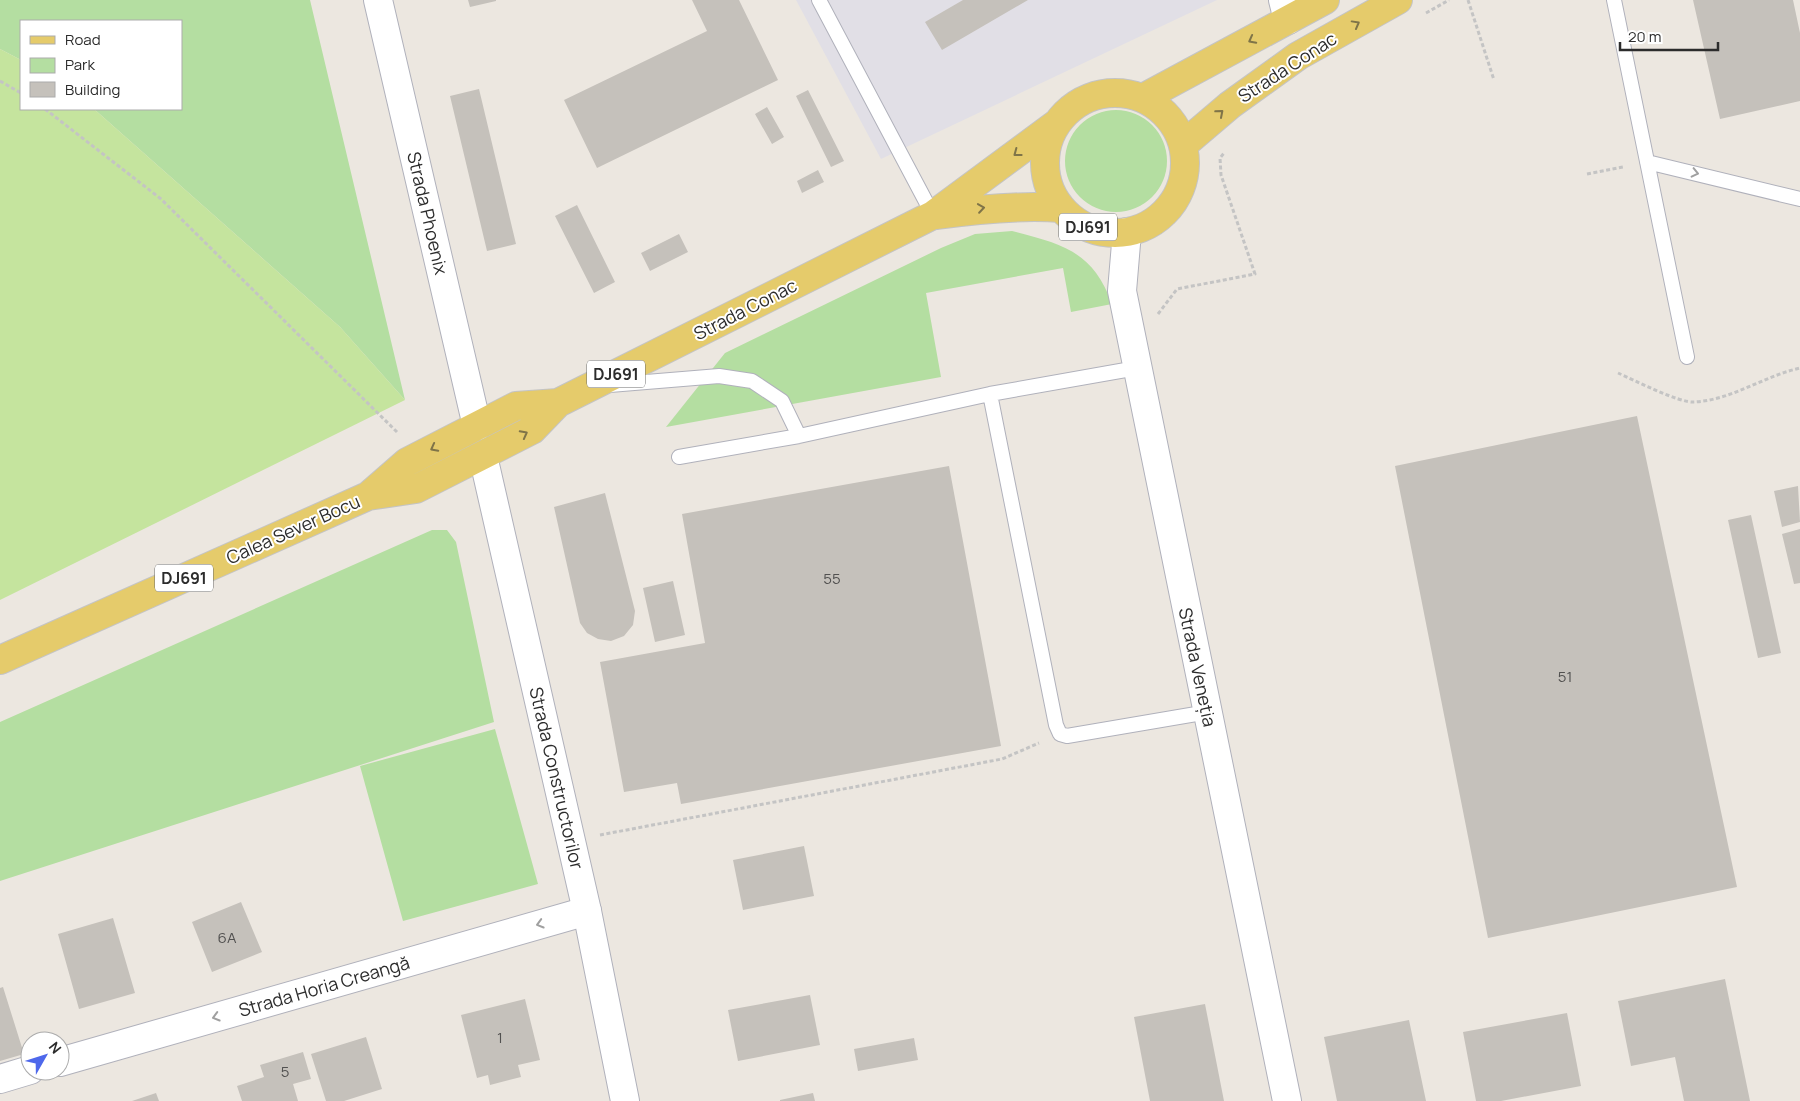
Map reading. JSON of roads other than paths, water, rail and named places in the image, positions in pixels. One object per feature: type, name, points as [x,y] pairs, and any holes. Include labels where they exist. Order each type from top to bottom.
[{"type":"main road","name":"Strada Conac","points":[[1143,98],[1286,10],[1325,0]]},
{"type":"main road","name":"Strada Conac","points":[[1183,145],[1230,105],[1298,56],[1398,0]]},
{"type":"main road","name":"DJ691","points":[[1119,92],[1143,98],[1161,109],[1175,125],[1183,145],[1186,169],[1179,192],[1158,219],[1143,228],[1127,232],[1109,233],[1091,229],[1075,220],[1061,208],[1048,182],[1045,167],[1049,137],[1056,124],[1073,106],[1095,95],[1119,92]]},
{"type":"main road","name":"Strada Conac","points":[[483,456],[532,430],[558,403],[933,215],[1056,124]]},
{"type":"main road","name":"Strada Conac","points":[[933,215],[994,207],[1061,208]]},
{"type":"main road","name":"Strada Conac","points":[[477,426],[516,406],[558,403]]},
{"type":"main road","name":"Calea Sever Bocu","points":[[368,496],[407,462],[477,426]]},
{"type":"main road","name":"Calea Sever Bocu","points":[[0,660],[368,496],[416,489],[483,456]]},
{"type":"street","name":"Strada Phoenix","points":[[378,0],[477,426]]},
{"type":"street","name":"Strada Veneția","points":[[1127,232],[1122,291],[1126,313],[1287,1101]]},
{"type":"street","name":"Strada Constructorilor","points":[[483,456],[587,911],[626,1101]]},
{"type":"street","name":"Strada Horia Creangă","points":[[70,1059],[587,911]]},
{"type":"street","points":[[0,1079],[20,1073]]},
{"type":"lane","points":[[819,0],[933,215]]},
{"type":"lane","points":[[1614,0],[1687,357]]},
{"type":"lane","points":[[1647,162],[1800,199]]},
{"type":"lane","points":[[679,458],[799,436],[990,394],[1137,368]]},
{"type":"lane","points":[[592,386],[719,376],[752,381],[782,401],[799,436]]},
{"type":"lane","points":[[990,394],[1056,725],[1060,734],[1067,736],[1208,712]]}]
